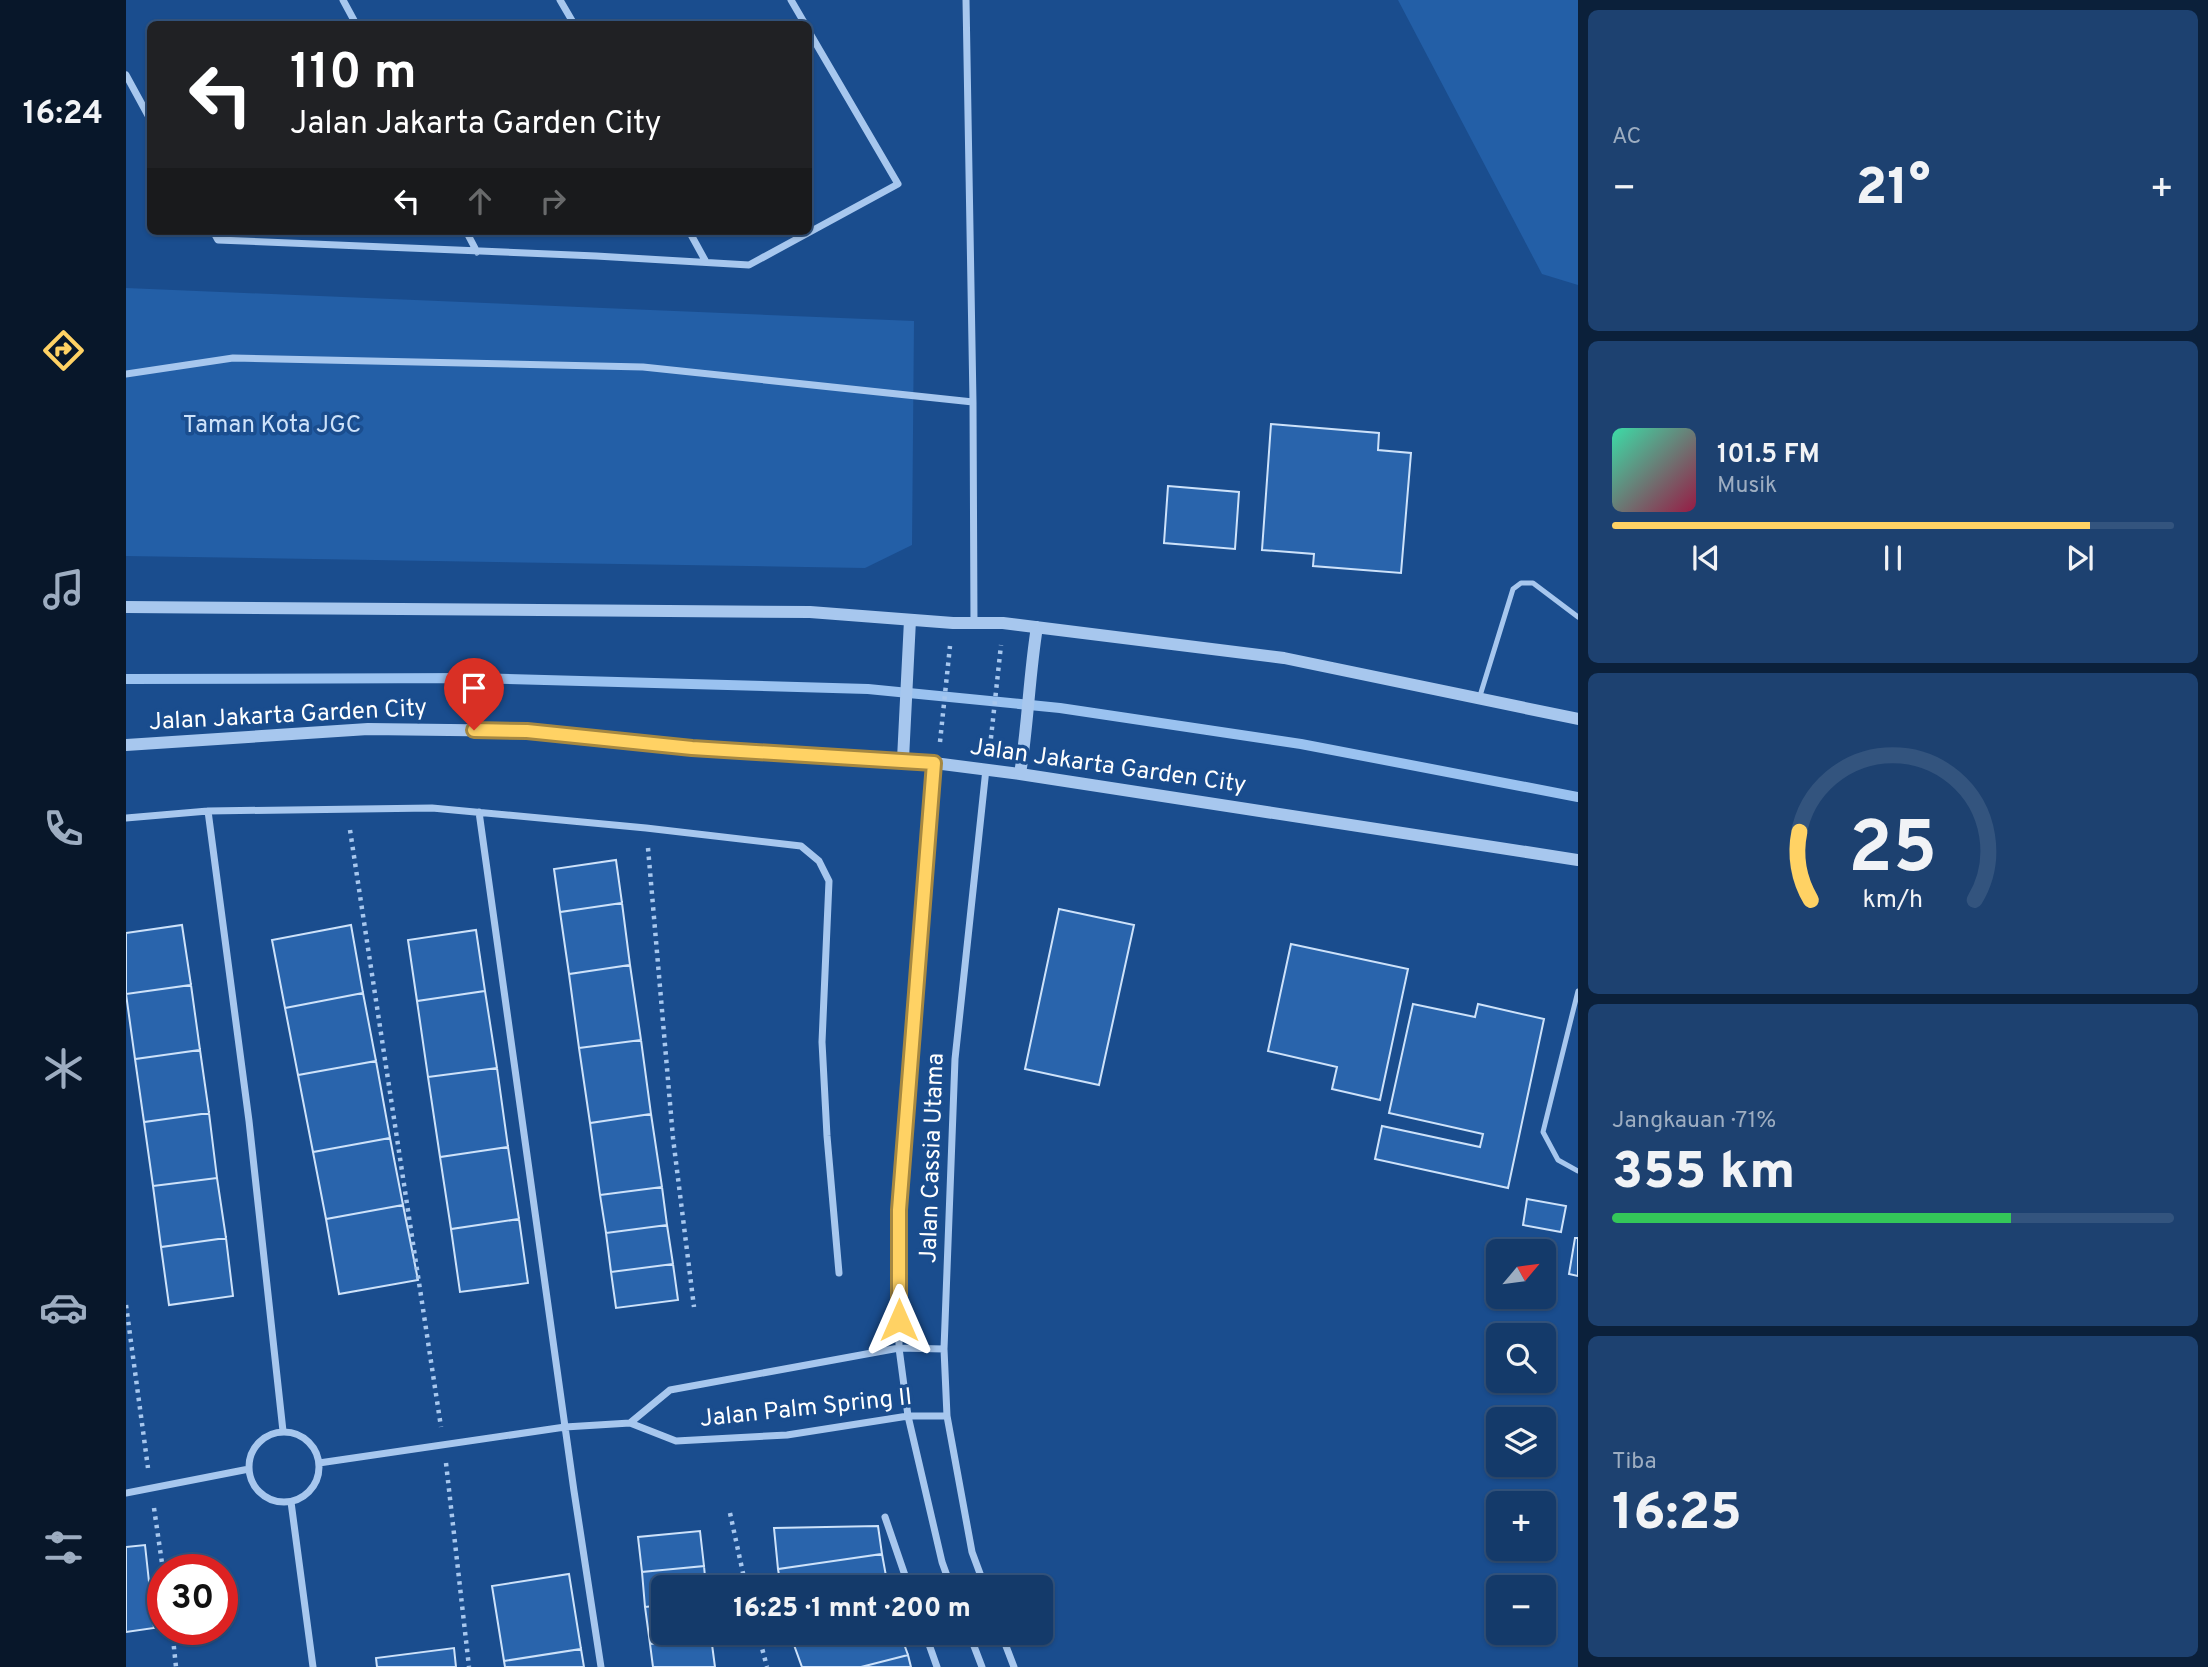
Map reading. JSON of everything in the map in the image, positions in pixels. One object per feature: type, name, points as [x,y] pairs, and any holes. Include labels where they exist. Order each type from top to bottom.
[{"type":"street","points":[[343,0],[354,21]]},
{"type":"street","points":[[560,0],[572,21]]},
{"type":"street","points":[[791,0],[803,21]]},
{"type":"street","points":[[966,0],[974,623]]},
{"type":"street","points":[[812,37],[898,184],[812,231]]},
{"type":"street","points":[[126,75],[147,114]]},
{"type":"street","points":[[215,235],[218,240],[749,265],[804,235]]},
{"type":"street","points":[[468,235],[477,251]]},
{"type":"street","points":[[691,235],[706,262]]},
{"type":"street","points":[[126,374],[233,359],[643,367],[973,402]]},
{"type":"street","points":[[126,607],[810,612],[910,620],[1003,623],[1284,658],[1578,719]]},
{"type":"street","points":[[903,759],[910,620]]},
{"type":"street","points":[[1020,774],[1026,732],[1028,679],[1037,627]]},
{"type":"street","name":"Jalan Jakarta Garden City","points":[[126,745],[368,729],[527,731],[692,748],[903,759],[1020,774],[1578,860]]},
{"type":"street","name":"Jalan Cassia Utama","points":[[934,763],[899,1210],[899,1348],[908,1416],[947,1575]]},
{"type":"street","name":"Jalan Cassia Utama","points":[[981,1575],[972,1552],[947,1416],[944,1349],[955,1059],[986,769]]},
{"type":"street","points":[[126,818],[208,811],[432,808],[801,846],[819,861],[829,881],[822,1042],[839,1273]]},
{"type":"street","points":[[208,811],[250,1121],[283,1431]]},
{"type":"street","points":[[479,812],[601,1667]]},
{"type":"street","name":"Jalan Palm Spring II","points":[[630,1423],[670,1390],[899,1348],[944,1349]]},
{"type":"street","name":"Jalan Palm Spring II","points":[[319,1462],[565,1427],[630,1423],[676,1441],[788,1435],[908,1416],[947,1416]]},
{"type":"street","points":[[283,1431],[296,1433],[307,1440],[316,1450],[319,1462],[313,1488],[304,1497],[291,1502],[279,1502],[258,1491],[251,1480],[249,1469],[251,1454],[258,1442],[270,1434],[283,1431]]},
{"type":"street","points":[[126,1493],[249,1469]]},
{"type":"street","points":[[291,1502],[313,1667]]},
{"type":"street","points":[[885,1517],[905,1575]]},
{"type":"street","points":[[929,1645],[937,1667]]},
{"type":"street","points":[[974,1645],[982,1667]]},
{"type":"street","points":[[1006,1645],[1014,1667]]},
{"type":"lane","points":[[1479,699],[1513,589],[1521,583],[1532,583],[1578,617]]},
{"type":"lane","points":[[1578,991],[1543,1132],[1558,1160],[1578,1171]]},
{"type":"path","points":[[942,734],[950,651]]},
{"type":"path","points":[[990,743],[997,673]]},
{"type":"path","points":[[346,808],[444,1443],[469,1667]]},
{"type":"path","points":[[646,828],[673,1138],[694,1307]]},
{"type":"path","points":[[126,1305],[161,1554]]},
{"type":"path","points":[[730,1513],[743,1575]]},
{"type":"path","points":[[174,1645],[176,1667]]},
{"type":"path","points":[[761,1645],[767,1667]]},
{"type":"green space","points":[[1398,0],[1578,0],[1578,285],[1542,274]]},
{"type":"green space","name":"Taman Kota JGC","points":[[126,288],[914,321],[912,545],[865,568],[126,556]]},
{"type":"building","points":[[1271,424],[1379,433],[1378,450],[1411,453],[1401,573],[1313,566],[1314,554],[1262,550]]},
{"type":"building","points":[[1168,486],[1239,492],[1235,549],[1164,543]]},
{"type":"building","points":[[616,860],[622,903],[560,912],[554,869]]},
{"type":"building","points":[[622,903],[630,965],[569,974],[560,912]]},
{"type":"building","points":[[1059,909],[1134,925],[1099,1085],[1025,1069]]},
{"type":"building","points":[[182,925],[191,985],[126,994],[126,933]]},
{"type":"building","points":[[351,925],[363,993],[285,1008],[272,940]]},
{"type":"building","points":[[476,930],[485,991],[417,1001],[408,940]]},
{"type":"building","points":[[1291,944],[1408,969],[1380,1100],[1332,1089],[1337,1067],[1268,1051]]},
{"type":"building","points":[[630,965],[641,1040],[579,1048],[569,974]]},
{"type":"building","points":[[191,985],[200,1050],[135,1059],[126,994]]},
{"type":"building","points":[[485,991],[497,1068],[428,1077],[417,1001]]},
{"type":"building","points":[[363,993],[376,1061],[298,1075],[285,1008]]},
{"type":"building","points":[[1413,1004],[1475,1017],[1478,1004],[1544,1019],[1508,1188],[1375,1159],[1382,1126],[1480,1147],[1483,1134],[1389,1113]]},
{"type":"building","points":[[641,1040],[651,1114],[590,1123],[579,1048]]},
{"type":"building","points":[[200,1050],[209,1113],[144,1122],[135,1059]]},
{"type":"building","points":[[376,1061],[390,1138],[313,1152],[298,1075]]},
{"type":"building","points":[[497,1068],[508,1147],[440,1157],[428,1077]]},
{"type":"building","points":[[209,1113],[217,1178],[153,1186],[144,1122]]},
{"type":"building","points":[[651,1114],[662,1187],[600,1195],[590,1123]]},
{"type":"building","points":[[390,1138],[403,1205],[326,1219],[313,1152]]},
{"type":"building","points":[[508,1147],[519,1219],[451,1229],[440,1157]]},
{"type":"building","points":[[217,1178],[226,1238],[161,1247],[153,1186]]},
{"type":"building","points":[[662,1187],[667,1225],[606,1233],[600,1195]]},
{"type":"building","points":[[1527,1199],[1566,1206],[1561,1232],[1523,1225]]},
{"type":"building","points":[[403,1205],[418,1280],[339,1294],[326,1219]]},
{"type":"building","points":[[519,1219],[528,1283],[460,1292],[451,1229]]},
{"type":"building","points":[[667,1225],[673,1264],[611,1272],[606,1233]]},
{"type":"building","points":[[226,1238],[233,1296],[169,1305],[161,1247]]},
{"type":"building","points":[[1575,1238],[1578,1238],[1578,1276],[1569,1274]]},
{"type":"building","points":[[673,1264],[678,1300],[616,1308],[611,1272]]},
{"type":"building","points":[[878,1526],[882,1554],[778,1569],[774,1528]]},
{"type":"building","points":[[700,1531],[704,1566],[642,1572],[638,1537]]},
{"type":"building","points":[[145,1545],[147,1629],[126,1632],[126,1547]]},
{"type":"building","points":[[882,1554],[886,1575],[779,1575],[778,1569]]},
{"type":"building","points":[[704,1566],[705,1575],[651,1575],[651,1606],[645,1607],[642,1572]]},
{"type":"building","points":[[569,1574],[581,1649],[504,1661],[492,1586]]},
{"type":"building","points":[[651,1606],[651,1644],[650,1644],[645,1607]]},
{"type":"building","points":[[650,1644],[712,1645],[715,1667],[653,1667]]},
{"type":"building","points":[[794,1645],[904,1645],[908,1655],[861,1667],[802,1667]]},
{"type":"building","points":[[454,1648],[456,1667],[377,1667],[376,1658]]},
{"type":"building","points":[[581,1649],[584,1667],[505,1667],[504,1661]]},
{"type":"building","points":[[908,1655],[911,1667],[861,1667]]},
{"type":"waterway","points":[[126,679],[474,678],[868,689],[1060,708],[1301,744],[1578,797]]},
{"type":"route","points":[[474,730],[527,731],[692,748],[934,763],[899,1210],[899,1320]]}]
